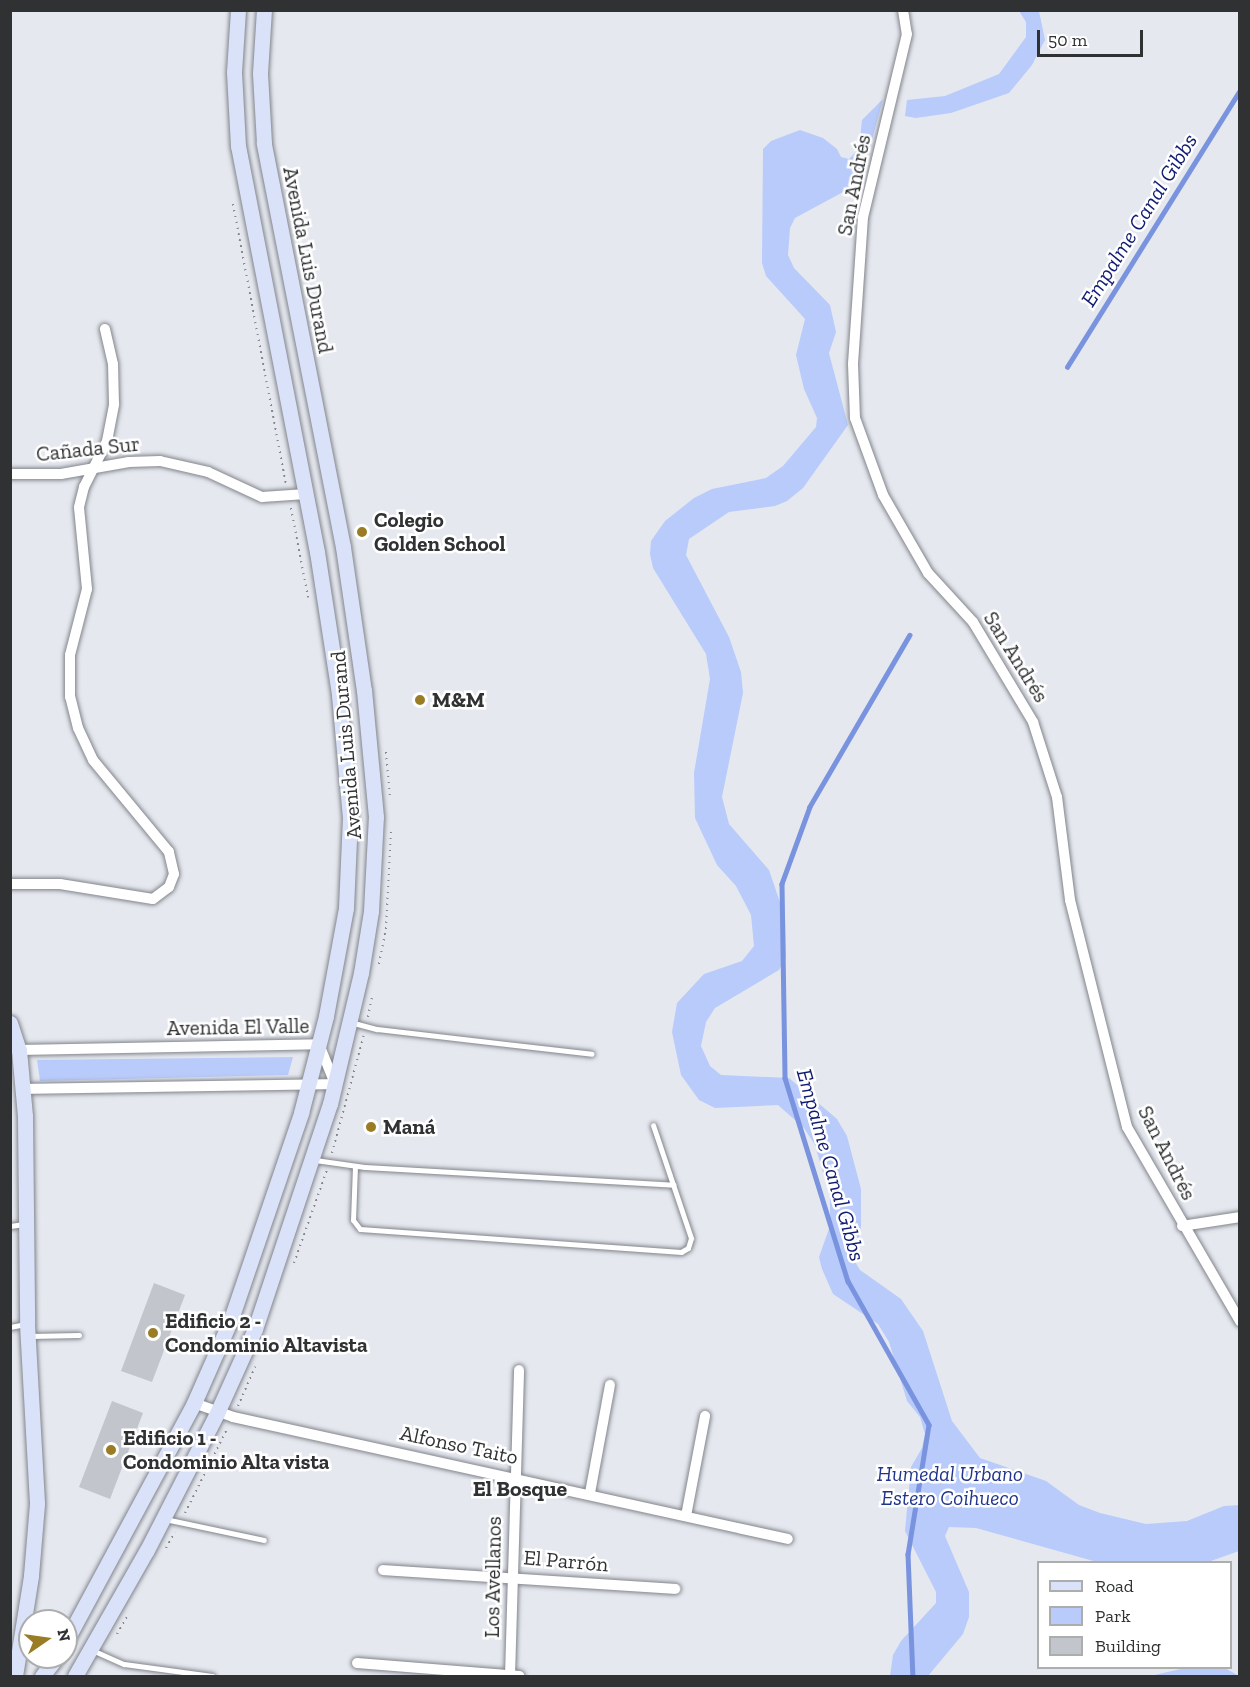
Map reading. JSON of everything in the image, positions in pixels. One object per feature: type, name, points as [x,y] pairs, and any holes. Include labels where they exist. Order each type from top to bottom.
[{"type":"street","name":"Avenida Luis Durand","points":[[78,1619],[194,1403],[246,1278],[319,1044],[345,918],[350,818],[338,684],[306,494],[238,146],[234,72],[238,10]]},
{"type":"street","name":"Avenida Luis Durand","points":[[75,1677],[97,1653],[163,1518],[218,1413],[255,1329],[313,1160],[335,1084],[350,1022],[371,910],[375,786],[343,547],[264,143],[260,73],[264,10]]},
{"type":"street","name":"San Andrés","points":[[903,10],[907,34],[863,217],[853,364],[855,418],[883,495],[928,573],[973,622],[1033,722],[1057,797],[1070,900],[1127,1127],[1182,1227],[1239,1321]]},
{"type":"street","points":[[10,884],[60,884],[153,899],[169,887],[174,874],[169,852],[93,760],[78,728],[70,697],[70,655],[87,589],[79,507],[107,441],[114,404],[113,364],[105,329]]},
{"type":"street","name":"Cañada Sur","points":[[10,474],[38,476],[94,470],[129,462],[173,463],[208,472],[262,497],[306,494]]},
{"type":"street","points":[[10,1023],[19,1050],[23,1089],[18,1225],[28,1330],[37,1504],[31,1576],[15,1677]]},
{"type":"street","name":"Avenida El Valle","points":[[19,1050],[319,1044],[335,1084]]},
{"type":"street","points":[[23,1089],[335,1084]]},
{"type":"street","points":[[1182,1227],[1239,1217]]},
{"type":"street","name":"Los Avellanos","points":[[513,1676],[512,1576],[519,1370]]},
{"type":"street","points":[[590,1493],[610,1385]]},
{"type":"street","name":"Alfonso Taito","points":[[194,1403],[233,1417],[590,1493],[788,1539]]},
{"type":"street","points":[[686,1516],[705,1416]]},
{"type":"street","name":"El Parrón","points":[[383,1570],[512,1576],[675,1589]]},
{"type":"street","points":[[357,1663],[513,1676]]},
{"type":"lane","points":[[350,1022],[366,1026],[592,1054]]},
{"type":"lane","points":[[355,1166],[353,1220],[360,1229],[681,1252],[688,1248],[691,1238],[653,1125]]},
{"type":"lane","points":[[313,1160],[355,1166],[673,1185]]},
{"type":"lane","points":[[10,1327],[79,1335]]},
{"type":"lane","points":[[163,1518],[179,1524],[264,1540]]},
{"type":"lane","points":[[97,1653],[142,1668],[212,1677]]},
{"type":"path","points":[[233,203],[309,602]]},
{"type":"path","points":[[385,745],[390,801]]},
{"type":"path","points":[[377,972],[386,929],[391,823]]},
{"type":"path","points":[[291,1270],[329,1163],[366,1026],[372,994]]},
{"type":"path","points":[[160,1558],[233,1417],[256,1364]]},
{"type":"path","points":[[65,1609],[70,1601]]},
{"type":"path","points":[[97,1653],[132,1609]]},
{"type":"green space","points":[[1019,11],[1039,11],[1045,40],[1032,65],[1009,93],[951,113],[916,118],[905,116],[907,100],[945,96],[999,74],[1026,37],[1026,22]]},
{"type":"green space","name":"Humedal Urbano Estero Coihueco","points":[[883,99],[862,177],[856,185],[795,218],[790,228],[788,255],[794,268],[830,305],[836,332],[829,353],[848,425],[803,488],[787,501],[775,506],[729,512],[689,539],[686,555],[729,637],[741,672],[743,693],[722,797],[729,824],[769,870],[785,917],[786,958],[779,970],[715,1008],[706,1022],[701,1046],[710,1066],[721,1075],[789,1078],[837,1119],[847,1136],[861,1189],[861,1226],[854,1260],[860,1270],[901,1299],[923,1331],[952,1421],[980,1458],[1046,1481],[1079,1505],[1100,1513],[1146,1524],[1187,1521],[1224,1506],[1240,1505],[1239,1551],[1211,1561],[1093,1561],[976,1528],[949,1527],[945,1536],[969,1592],[969,1617],[963,1634],[928,1676],[890,1676],[893,1655],[901,1641],[936,1603],[936,1592],[905,1531],[911,1467],[922,1448],[925,1434],[920,1417],[907,1401],[889,1342],[878,1324],[833,1294],[822,1269],[819,1257],[830,1226],[830,1197],[815,1145],[804,1128],[778,1105],[715,1108],[699,1100],[681,1075],[672,1032],[677,1003],[704,974],[742,961],[754,946],[751,915],[736,886],[717,865],[695,818],[694,773],[710,679],[706,654],[653,568],[650,554],[651,541],[665,521],[694,498],[712,489],[766,478],[783,466],[816,427],[817,418],[804,389],[796,355],[805,319],[766,276],[762,263],[763,149],[771,141],[800,130],[823,138],[837,149],[841,157],[849,159],[859,148],[862,120]]},
{"type":"green space","points":[[293,1057],[288,1075],[40,1081],[37,1060]]},
{"type":"green space","points":[[1181,1669],[1227,1669],[1239,1676],[1150,1676]]},
{"type":"building","name":"Edificio 2 - Condominio Altavista","points":[[154,1283],[185,1295],[152,1382],[121,1371]]},
{"type":"building","name":"Edificio 1 - Condominio Alta vista","points":[[112,1401],[143,1413],[110,1499],[79,1487]]},
{"type":"waterway","name":"Empalme Canal Gibbs","points":[[1067,367],[1240,90]]},
{"type":"waterway","name":"Empalme Canal Gibbs","points":[[910,635],[810,807],[782,884],[785,1078],[848,1281],[929,1425],[908,1554],[913,1676]]},
{"type":"place","name":"Colegio Golden School","points":[[362,532]]},
{"type":"place","name":"M&M","points":[[420,700]]},
{"type":"place","name":"Maná","points":[[371,1127]]},
{"type":"place","name":"Edificio 2 - Condominio Altavista","points":[[153,1333]]},
{"type":"place","name":"Edificio 1 - Condominio Alta vista","points":[[111,1450]]},
{"type":"district","name":"El Bosque","points":[[520,1489]]}]
